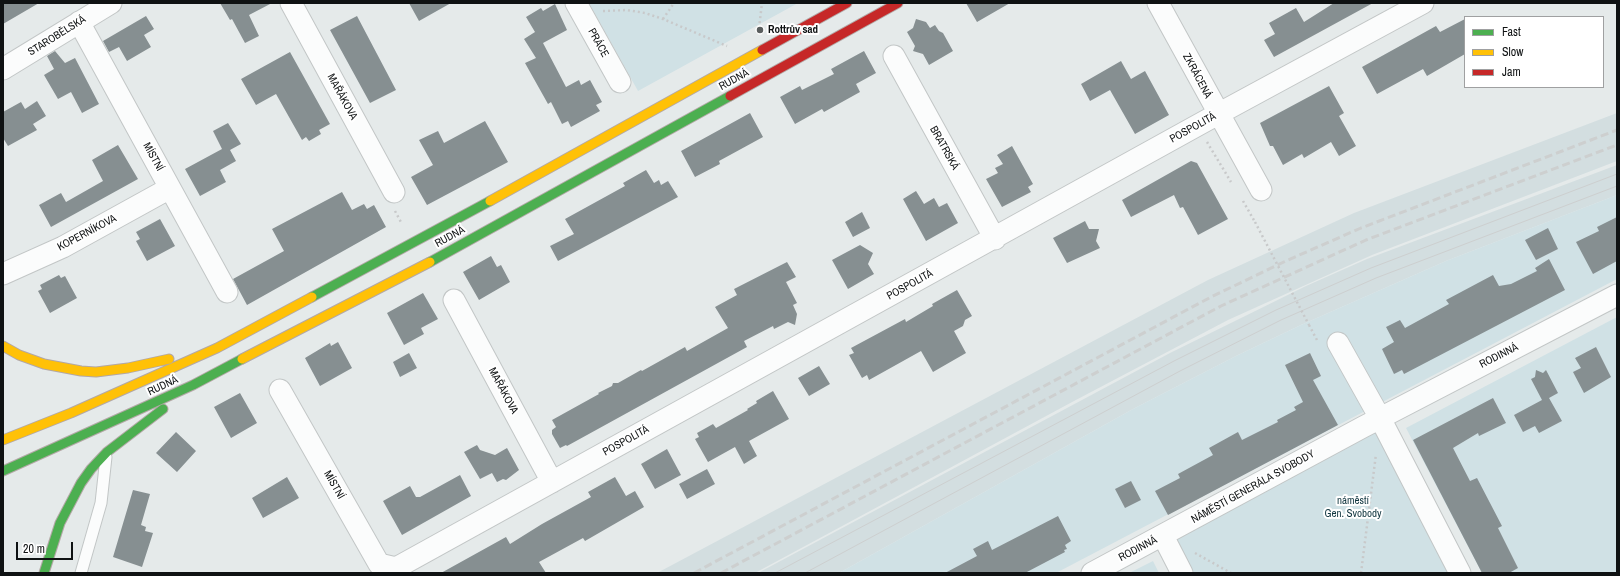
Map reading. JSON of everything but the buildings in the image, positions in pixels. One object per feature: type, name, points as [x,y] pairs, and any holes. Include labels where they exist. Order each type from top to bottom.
[{"type":"highway","name":"RUDNÁ","points":[[3,440],[71,413],[217,348],[400,250],[847,3]]},
{"type":"highway","name":"RUDNÁ","points":[[3,471],[194,385],[421,267],[898,3]]},
{"type":"highway","points":[[3,346],[19,355],[44,364],[68,370],[96,372],[128,368],[217,348]]},
{"type":"highway","points":[[44,573],[60,523],[77,490],[91,468],[107,452],[194,385]]},
{"type":"street","name":"STAROBĚLSKÁ","points":[[3,69],[111,3]]},
{"type":"street","name":"MAŘÁKOVA","points":[[291,3],[394,192]]},
{"type":"street","name":"ZKRÁCENÁ","points":[[1158,3],[1261,190]]},
{"type":"street","name":"POSPOLITÁ","points":[[396,568],[1218,114],[1423,3]]},
{"type":"street","name":"PRÁCE","points":[[580,9],[620,82]]},
{"type":"street","name":"MÍSTNÍ","points":[[79,22],[227,292]]},
{"type":"street","name":"BRATRSKÁ","points":[[894,56],[994,239]]},
{"type":"street","name":"KOPERNÍKOVA","points":[[3,274],[63,247],[170,188]]},
{"type":"street","name":"RODINNÁ","points":[[1380,418],[1617,295]]},
{"type":"street","name":"MAŘÁKOVA","points":[[454,300],[552,482]]},
{"type":"street","points":[[1338,343],[1380,418],[1460,573]]},
{"type":"street","name":"MÍSTNÍ","points":[[280,390],[379,564],[396,568]]},
{"type":"street","name":"NÁMĚSTÍ GENERÁLA SVOBODY","points":[[1163,536],[1380,418]]},
{"type":"street","name":"RODINNÁ","points":[[1092,573],[1163,536]]},
{"type":"street","points":[[1163,536],[1182,573]]},
{"type":"lane","points":[[81,573],[101,503],[107,452]]},
{"type":"path","points":[[663,19],[674,3]]},
{"type":"path","points":[[758,29],[762,3]]},
{"type":"path","points":[[580,9],[602,11],[627,10],[663,19],[727,46]]},
{"type":"path","points":[[1197,126],[1233,184]]},
{"type":"path","points":[[1240,196],[1309,325]]},
{"type":"path","points":[[1361,573],[1376,453]]},
{"type":"shaded area","points":[[1617,113],[1617,161],[1372,255],[1228,320],[1074,401],[755,573],[657,573],[1208,280],[1354,213]]},
{"type":"shaded area","points":[[1617,165],[1617,195],[1446,261],[1301,325],[1236,356],[1133,409],[839,573],[758,573],[1170,353],[1306,286],[1367,259]]},
{"type":"green space","points":[[589,3],[798,3],[638,91]]},
{"type":"green space","points":[[1617,195],[1617,279],[1056,573],[839,573],[1133,409],[1236,356],[1301,325],[1446,261]]},
{"type":"green space","points":[[1617,317],[1617,573],[1482,573],[1406,428]]},
{"type":"green space","name":"náměstí Gen. Svobody","points":[[1380,418],[1460,573],[1182,573],[1163,536]]},
{"type":"green space","points":[[1153,561],[1159,573],[1129,573]]},
{"type":"tram line","points":[[775,573],[1174,361],[1276,310],[1371,268],[1617,174]]},
{"type":"tram line","points":[[805,573],[1180,371],[1281,320],[1376,278],[1617,186]]},
{"type":"railway","points":[[694,573],[1211,297],[1288,260],[1361,228],[1617,130]]},
{"type":"railway","points":[[721,573],[1221,306],[1366,240],[1617,145]]},
{"type":"traffic: fast","points":[[430,262],[730,96]]},
{"type":"traffic: fast","points":[[312,297],[490,201]]},
{"type":"traffic: fast","points":[[3,471],[193,385],[242,359]]},
{"type":"traffic: fast","points":[[44,573],[60,523],[81,483],[91,469],[107,452],[163,409]]},
{"type":"traffic: slow","points":[[490,201],[762,50]]},
{"type":"traffic: slow","points":[[242,359],[430,262]]},
{"type":"traffic: slow","points":[[3,440],[71,413],[217,348],[312,297]]},
{"type":"traffic: slow","points":[[3,346],[19,355],[44,364],[81,371],[96,372],[128,368],[169,359]]},
{"type":"traffic: jam","points":[[762,50],[847,3]]},
{"type":"traffic: jam","points":[[730,96],[898,3]]},
{"type":"place","name":"Rottrův sad","points":[[760,30]]}]
